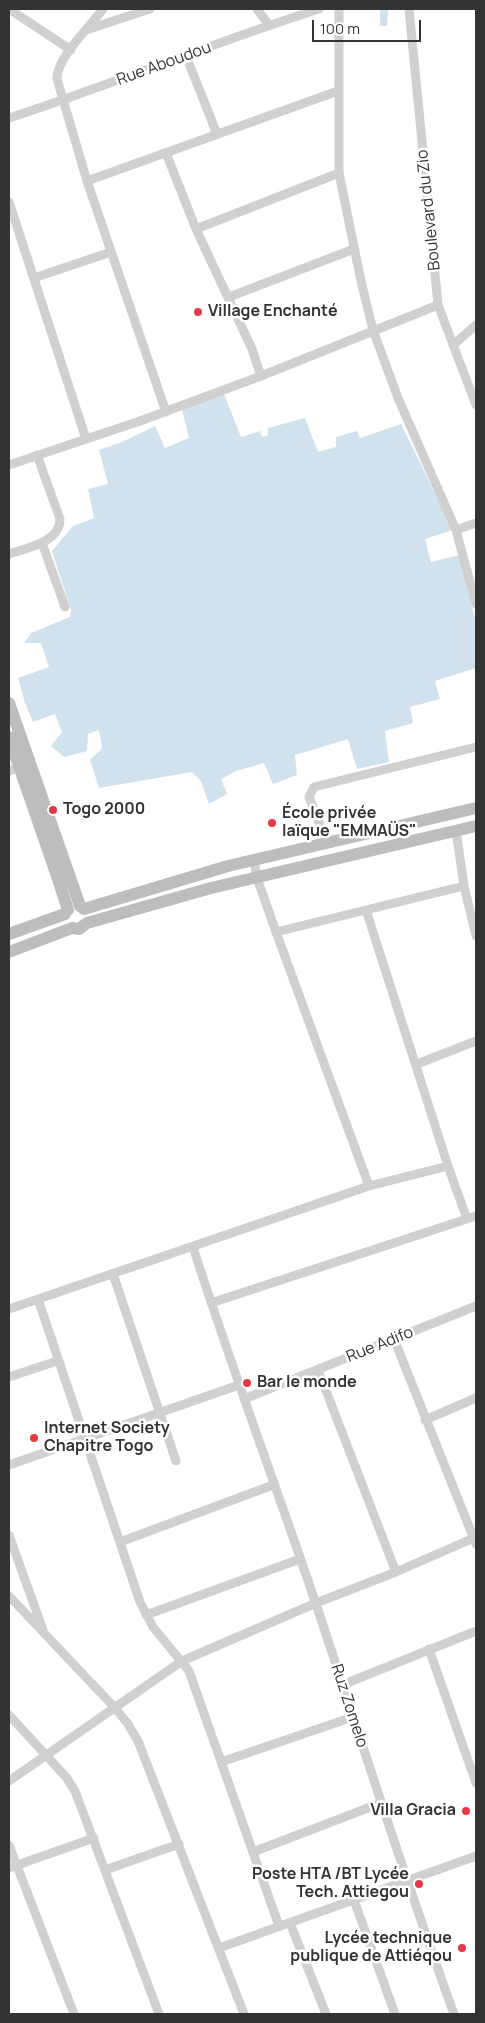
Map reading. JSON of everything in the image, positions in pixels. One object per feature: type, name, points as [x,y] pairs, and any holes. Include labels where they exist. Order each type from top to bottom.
[{"type":"main road","points":[[9,703],[74,910]]},
{"type":"main road","points":[[9,737],[14,769],[74,910],[88,915],[87,923]]},
{"type":"main road","points":[[9,934],[74,910],[208,871],[476,808]]},
{"type":"main road","points":[[9,952],[72,928],[79,929],[87,923],[211,888],[476,826]]},
{"type":"main road","points":[[72,928],[66,922],[74,910]]},
{"type":"street","points":[[9,9],[71,50]]},
{"type":"street","points":[[103,9],[71,50],[57,75],[87,180],[166,412]]},
{"type":"street","points":[[86,30],[150,9]]},
{"type":"street","points":[[257,9],[269,25]]},
{"type":"street","name":"Rue Aboudou","points":[[9,118],[319,9]]},
{"type":"street","points":[[339,9],[339,173],[354,249],[373,330],[404,412],[456,530],[476,604]]},
{"type":"street","name":"Boulevard du Zio","points":[[409,9],[438,305],[476,405]]},
{"type":"street","points":[[186,56],[217,134]]},
{"type":"street","points":[[87,180],[338,91]]},
{"type":"street","points":[[166,153],[196,229],[229,297],[254,354],[261,376]]},
{"type":"street","points":[[196,229],[339,173]]},
{"type":"street","points":[[9,202],[86,439]]},
{"type":"street","points":[[229,297],[354,249]]},
{"type":"street","points":[[34,278],[111,252]]},
{"type":"street","points":[[9,465],[166,412],[438,305]]},
{"type":"street","points":[[453,345],[476,325]]},
{"type":"street","points":[[9,554],[42,543],[59,529],[60,519],[37,455]]},
{"type":"street","points":[[456,530],[476,523]]},
{"type":"street","points":[[42,543],[65,607]]},
{"type":"street","points":[[327,844],[309,797],[314,788],[476,747]]},
{"type":"street","points":[[456,830],[464,886],[476,936]]},
{"type":"street","points":[[254,861],[257,878],[276,932],[369,1186]]},
{"type":"street","points":[[276,932],[464,886]]},
{"type":"street","points":[[366,910],[417,1064],[448,1166],[467,1219]]},
{"type":"street","points":[[417,1064],[476,1041]]},
{"type":"street","points":[[9,1309],[369,1186],[448,1166]]},
{"type":"street","points":[[211,1303],[476,1216]]},
{"type":"street","points":[[192,1247],[244,1399]]},
{"type":"street","points":[[113,1274],[176,1461]]},
{"type":"street","points":[[38,1299],[146,1615],[153,1627],[189,1671],[280,1926]]},
{"type":"street","name":"Rue Adifo","points":[[244,1399],[476,1306]]},
{"type":"street","points":[[9,1781],[182,1661],[316,1603],[475,1540],[425,1420],[394,1339]]},
{"type":"street","points":[[9,1377],[58,1361]]},
{"type":"street","points":[[318,1370],[396,1572]]},
{"type":"street","points":[[9,1466],[239,1385]]},
{"type":"street","points":[[425,1420],[476,1398]]},
{"type":"street","name":"Ruz Zomelo","points":[[244,1399],[316,1603],[406,1881],[454,2014]]},
{"type":"street","points":[[120,1542],[274,1485]]},
{"type":"street","points":[[9,1535],[45,1635]]},
{"type":"street","points":[[146,1615],[300,1559]]},
{"type":"street","points":[[9,1596],[115,1708],[128,1724],[138,1741],[244,2014]]},
{"type":"street","points":[[342,1684],[476,1631]]},
{"type":"street","points":[[429,1649],[476,1783]]},
{"type":"street","points":[[9,1715],[66,1777],[75,1791],[159,2014]]},
{"type":"street","points":[[221,1762],[353,1717]]},
{"type":"street","points":[[253,1852],[381,1803]]},
{"type":"street","points":[[12,1866],[94,1838]]},
{"type":"street","points":[[105,1870],[179,1844]]},
{"type":"street","points":[[9,1845],[12,1866],[74,2014]]},
{"type":"street","points":[[219,1948],[476,1856]]},
{"type":"street","points":[[354,1900],[395,2014]]},
{"type":"street","points":[[290,1923],[326,2014]]},
{"type":"water","points":[[380,9],[388,10],[387,26],[381,26],[380,24]]},
{"type":"water","points":[[224,394],[241,437],[260,431],[262,437],[268,435],[268,428],[305,418],[318,452],[336,447],[336,437],[357,431],[360,438],[401,424],[453,530],[425,539],[431,562],[459,555],[476,622],[476,668],[435,681],[440,699],[410,707],[413,723],[385,731],[389,762],[357,769],[348,739],[295,755],[297,775],[273,784],[264,763],[236,771],[221,779],[227,794],[209,804],[201,781],[192,772],[99,788],[90,760],[102,748],[99,730],[88,734],[87,751],[64,757],[51,746],[62,732],[55,714],[33,722],[18,678],[49,667],[41,643],[24,643],[31,633],[70,617],[71,610],[52,551],[73,526],[94,518],[88,489],[108,484],[99,450],[122,442],[155,426],[165,448],[189,438],[182,409]]},
{"type":"place","name":"Village Enchanté","points":[[198,312]]},
{"type":"place","name":"Togo 2000","points":[[53,810]]},
{"type":"place","name":"École privée laïque \"EMMAÜS\"","points":[[272,823]]},
{"type":"place","name":"Bar le monde","points":[[247,1383]]},
{"type":"place","name":"Internet Society Chapitre Togo","points":[[34,1438]]},
{"type":"place","name":"Villa Gracia","points":[[466,1811]]},
{"type":"place","name":"Poste HTA /BT Lycée Tech. Attiegou","points":[[419,1884]]},
{"type":"place","name":"Lycée technique publique de Attiéqou","points":[[462,1948]]}]
